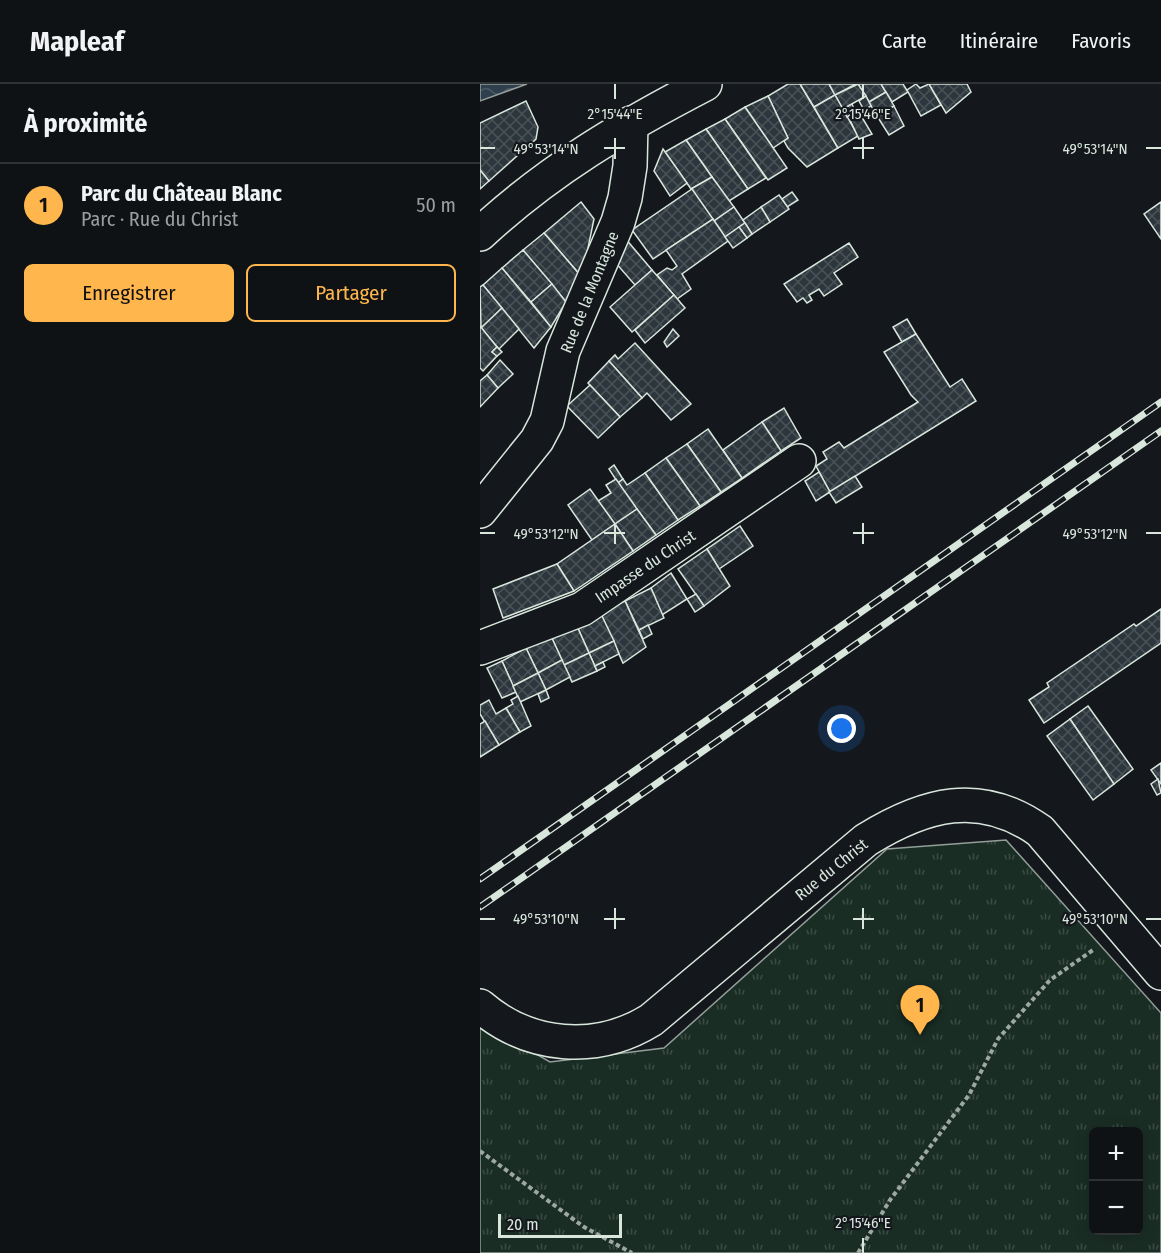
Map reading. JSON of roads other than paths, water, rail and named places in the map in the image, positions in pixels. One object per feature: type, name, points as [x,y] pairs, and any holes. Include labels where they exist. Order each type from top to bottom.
[{"type":"street","points":[[480,234],[544,179],[631,123],[705,84]]},
{"type":"street","name":"Rue de la Montagne","points":[[480,512],[537,440],[547,421],[563,351],[618,222],[625,198],[630,166],[631,123]]},
{"type":"street","name":"Impasse du Christ","points":[[480,648],[582,609],[799,461]]},
{"type":"street","name":"Rue du Christ","points":[[480,1006],[506,1025],[551,1040],[575,1044],[593,1042],[634,1030],[651,1020],[866,840],[897,821],[923,811],[952,805],[980,806],[1003,811],[1023,819],[1040,831],[1161,973]]},
{"type":"water","points":[[480,84],[527,84],[480,101]]},
{"type":"railway","points":[[480,879],[1161,402]]},
{"type":"railway","points":[[480,907],[1161,431]]},
{"type":"place","name":"Parc du Château Blanc","points":[[920,1035]]}]
